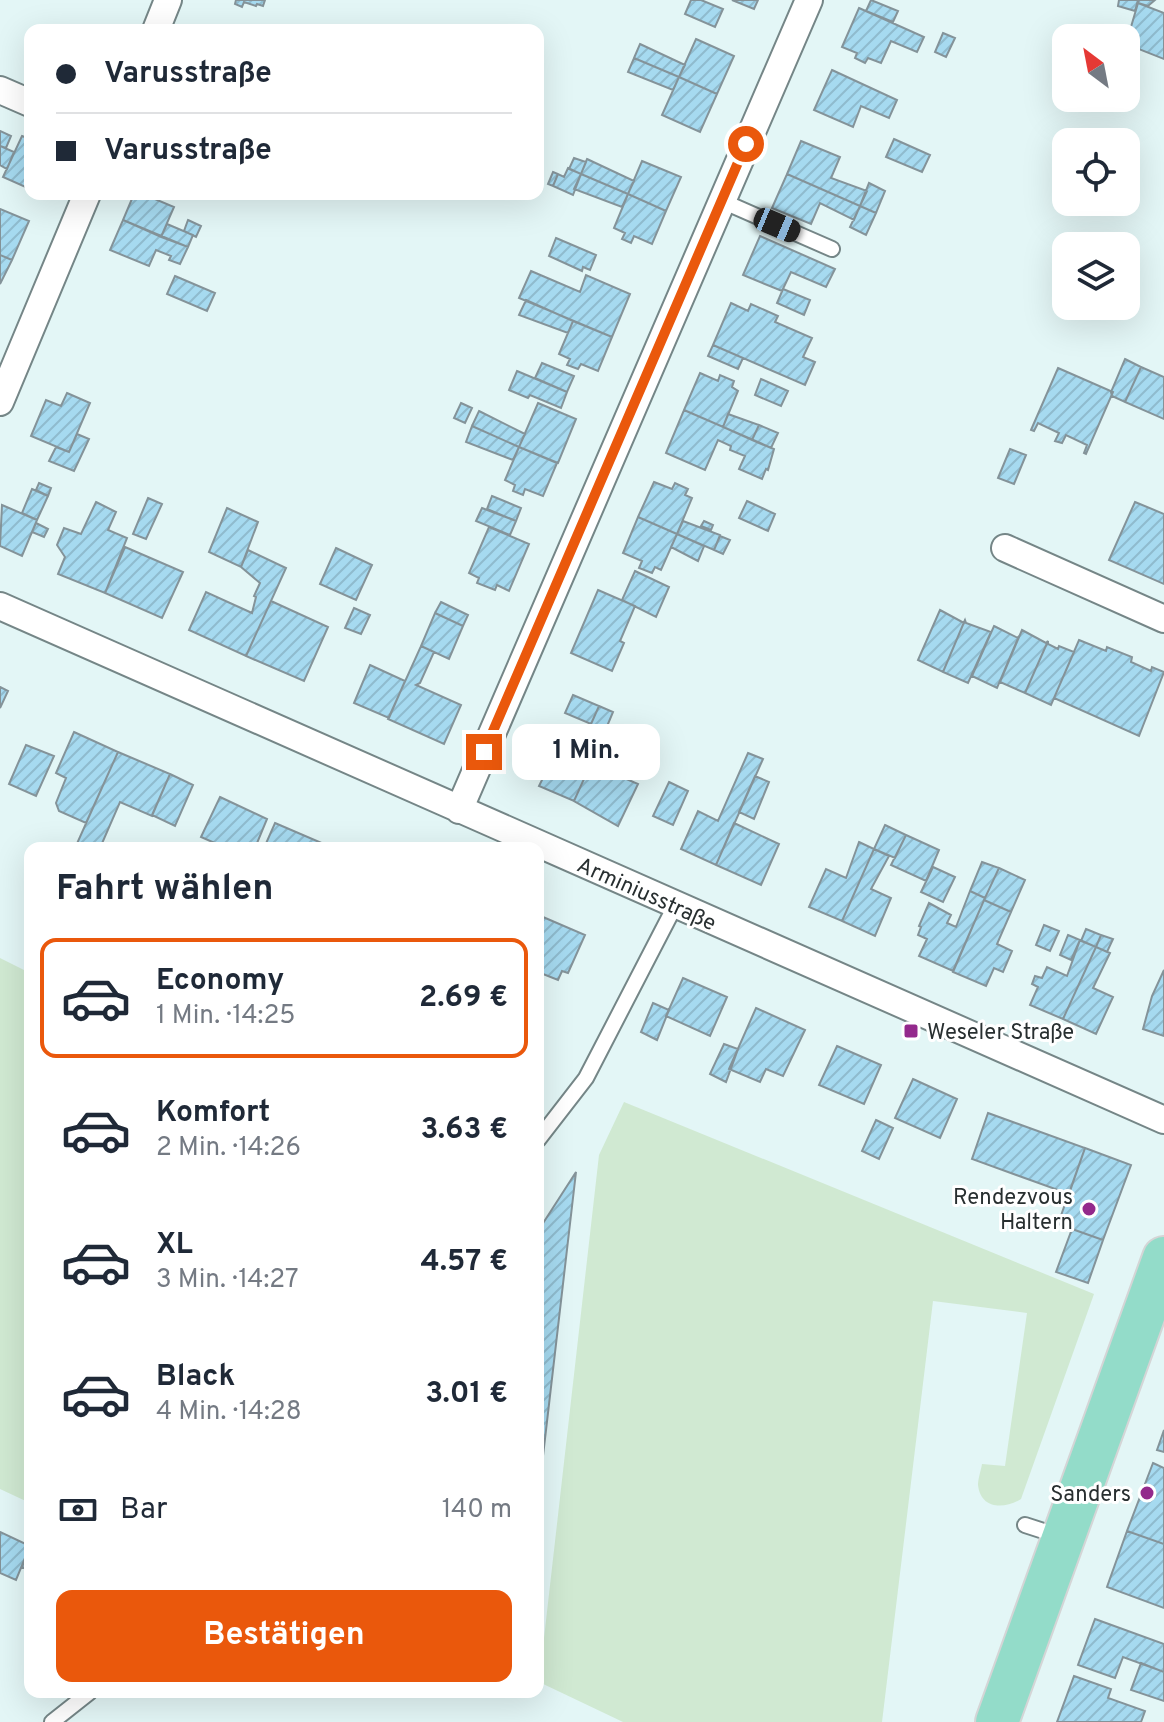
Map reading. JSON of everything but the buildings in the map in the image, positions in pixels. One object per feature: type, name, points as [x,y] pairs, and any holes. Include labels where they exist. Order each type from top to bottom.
[{"type":"main road","points":[[997,1722],[1044,1531],[1164,1258]]},
{"type":"street","points":[[158,24],[168,0]]},
{"type":"street","points":[[459,810],[809,0]]},
{"type":"street","points":[[0,90],[24,100]]},
{"type":"street","points":[[0,402],[84,200]]},
{"type":"street","points":[[1005,548],[1164,619]]},
{"type":"street","name":"Arminiusstraße","points":[[0,606],[531,842]]},
{"type":"street","name":"Arminiusstraße","points":[[544,848],[1164,1120]]},
{"type":"lane","points":[[722,201],[832,249]]},
{"type":"lane","points":[[544,1132],[586,1078],[675,906]]},
{"type":"lane","points":[[52,1722],[82,1698]]},
{"type":"green space","points":[[0,958],[24,970],[24,1500],[0,1489]]},
{"type":"green space","points":[[624,1102],[1094,1294],[1021,1499],[1001,1506],[984,1499],[978,1483],[982,1464],[1005,1466],[1027,1313],[933,1301],[882,1722],[623,1722],[544,1684],[544,1638],[599,1155]]},
{"type":"place","name":"Weseler Straße","points":[[911,1031]]},
{"type":"place","name":"Rendezvous Haltern","points":[[1089,1209]]},
{"type":"place","name":"Sanders","points":[[1147,1493]]},
{"type":"route","points":[[484,752],[746,144]]}]
